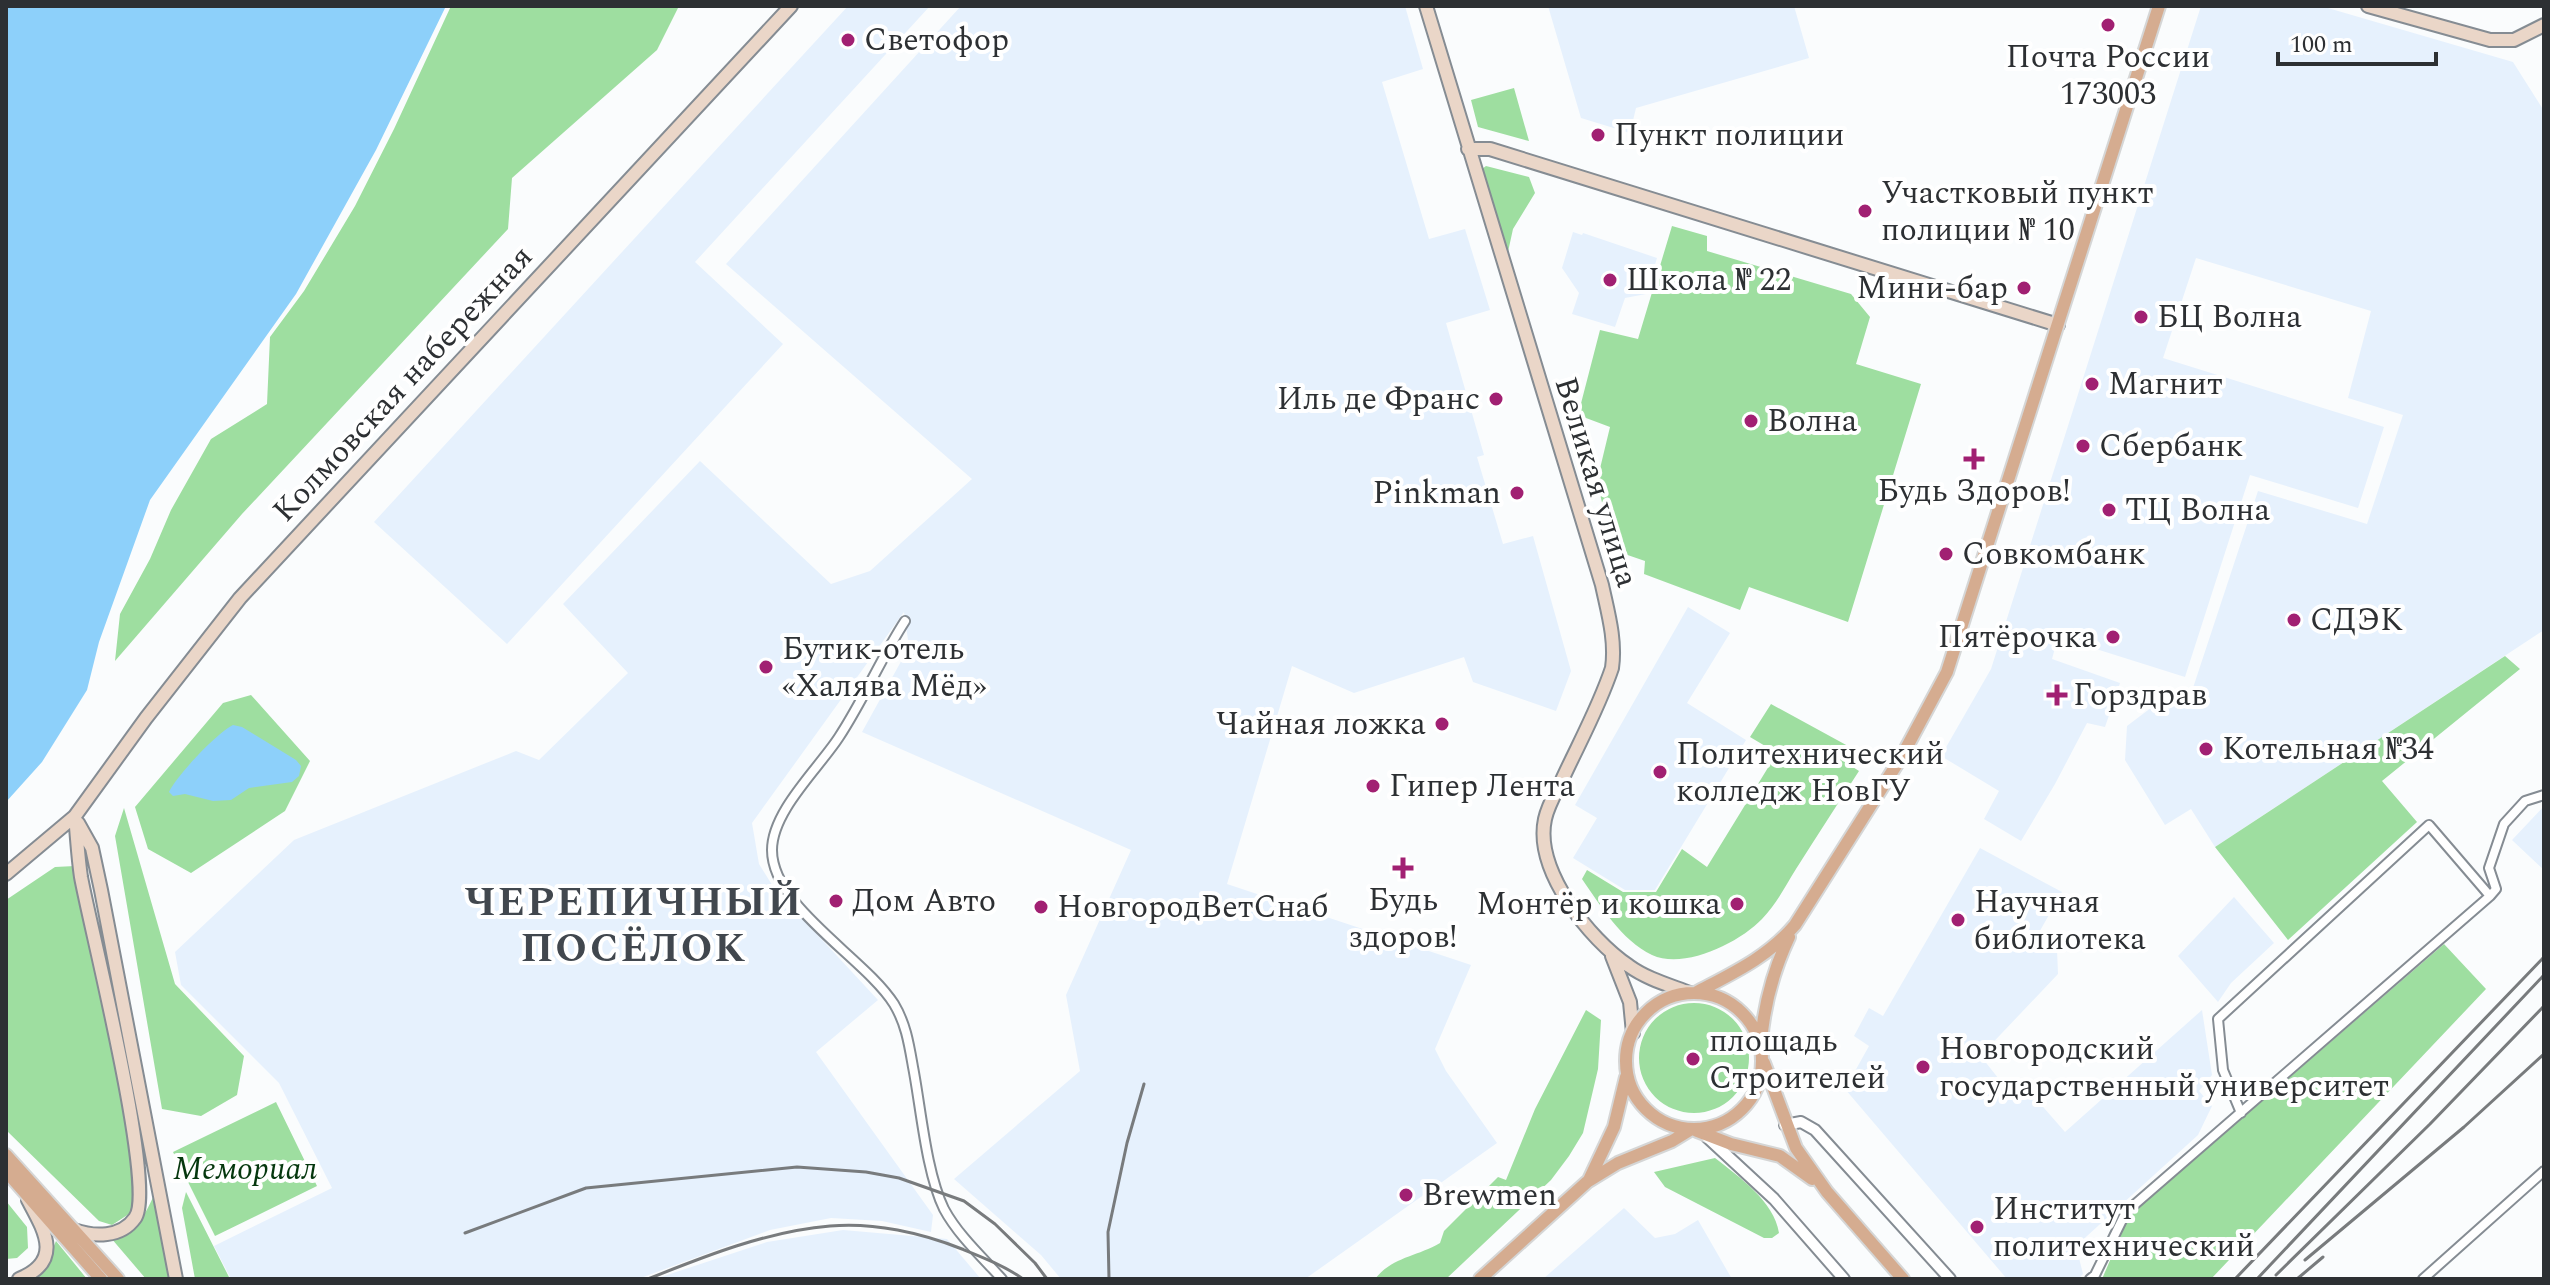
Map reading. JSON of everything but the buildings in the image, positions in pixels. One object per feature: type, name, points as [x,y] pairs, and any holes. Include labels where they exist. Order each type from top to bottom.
[{"type":"main road","name":"Колмовская набережная","points":[[6,874],[75,816],[146,718],[240,598],[791,6]]},
{"type":"main road","name":"Великая улица","points":[[1426,6],[1602,585],[1611,625],[1612,668],[1547,812],[1543,838],[1549,864],[1559,886],[1583,921],[1611,953]]},
{"type":"main road","points":[[1480,1279],[1587,1182],[1618,1163],[1721,1123],[1742,1107],[1755,1087],[1772,979],[1795,925],[1902,756],[1947,672],[2159,6]]},
{"type":"main road","points":[[2368,6],[2490,40],[2514,40],[2544,25]]},
{"type":"main road","points":[[1468,149],[1490,149],[2058,325]]},
{"type":"main road","name":"Колмовская набережная","points":[[6,866],[75,816]]},
{"type":"main road","points":[[74,1230],[90,1235],[114,1232],[135,1219],[140,1207],[137,1152],[81,876],[75,816]]},
{"type":"main road","points":[[75,816],[92,848],[176,1279]]},
{"type":"main road","points":[[1633,1033],[1641,1019],[1660,1001],[1694,992],[1757,960],[1777,945],[1795,925]]},
{"type":"main road","points":[[1611,953],[1652,980],[1722,998],[1734,1005],[1752,1025],[1785,1125],[1796,1148],[1827,1192],[1903,1279]]},
{"type":"main road","points":[[1587,1182],[1614,1127],[1633,1033],[1628,994],[1611,953]]},
{"type":"main road","points":[[1628,1069],[1633,1092],[1661,1121],[1780,1156],[1827,1192]]},
{"type":"main road","points":[[6,1155],[118,1279]]},
{"type":"main road","points":[[6,1171],[101,1279]]},
{"type":"main road","points":[[19,1279],[39,1267],[46,1255],[48,1237],[22,1188]]},
{"type":"street","points":[[905,621],[838,739],[780,822],[773,836],[774,865],[794,900],[893,1001],[906,1026],[931,1166],[943,1207],[955,1227],[1002,1279]]},
{"type":"street","points":[[2090,1279],[2095,1275],[2126,1212],[2490,896],[2496,889],[2489,868],[2504,824],[2525,801],[2544,795]]},
{"type":"street","points":[[2241,1113],[2223,1070],[2218,1019],[2429,825],[2490,896]]},
{"type":"street","points":[[1785,1125],[1801,1122],[1815,1130],[1950,1279]]},
{"type":"street","points":[[1697,1132],[1766,1191],[1844,1279]]},
{"type":"street","points":[[2423,1279],[2544,1171]]},
{"type":"shaded area","points":[[848,6],[930,6],[695,262],[783,344],[507,644],[374,522]]},
{"type":"shaded area","points":[[961,6],[1405,6],[1423,69],[1382,82],[1429,239],[1465,229],[1490,310],[1446,323],[1484,455],[1477,457],[1503,544],[1533,536],[1571,671],[1556,711],[1473,682],[1464,657],[1354,693],[1292,666],[1227,884],[1471,965],[1435,1049],[1446,1071],[1497,1143],[1305,1279],[1061,1279],[1041,1255],[954,1179],[1080,1071],[1066,995],[1131,850],[862,732],[909,647],[904,612],[752,823],[759,864],[774,888],[878,1000],[816,1052],[933,1215],[931,1232],[882,1221],[831,1218],[770,1230],[638,1279],[231,1279],[214,1246],[332,1188],[279,1083],[181,985],[175,952],[294,840],[516,751],[539,760],[628,673],[563,604],[700,461],[831,584],[870,571],[972,479],[726,264]]},
{"type":"shaded area","points":[[1548,6],[1794,6],[1809,58],[1636,108],[1630,133],[1581,118]]},
{"type":"shaded area","points":[[2201,6],[2321,6],[2513,62],[2544,111],[2544,630],[2215,847],[2191,809],[2165,825],[2125,760],[2127,726],[2160,701],[2189,700],[2258,491],[2367,524],[2403,415],[2348,398],[2371,311],[2196,258],[2163,358],[2384,427],[2358,508],[2250,475],[2185,677],[2058,637],[2052,659],[2120,683],[2105,727],[2087,723],[2021,841],[1984,819],[1999,791],[1941,756],[1991,669]]},
{"type":"shaded area","name":"Школа № 22","points":[[1573,232],[1657,258],[1646,294],[1625,298],[1615,327],[1572,314],[1579,293],[1562,268]]},
{"type":"shaded area","name":"Политехнический колледж НовГУ","points":[[1688,607],[1730,633],[1687,703],[1746,740],[1655,890],[1625,890],[1573,858],[1597,818],[1575,805]]},
{"type":"shaded area","points":[[2544,806],[2544,870],[2512,840]]},
{"type":"shaded area","name":"Новгородский государственный университет","points":[[1980,848],[2062,892],[2037,936],[2057,949],[2058,974],[1983,1053],[1983,1059],[2018,1103],[2030,1092],[2065,1132],[2202,1010],[2212,1075],[2199,1091],[2212,1106],[2198,1135],[2076,1246],[2083,1274],[2078,1279],[2007,1279],[1845,1089],[1869,1046],[1854,1036],[1869,1008],[1883,1016]]},
{"type":"shaded area","points":[[2234,897],[2274,943],[2231,983],[2218,1002],[2178,956]]},
{"type":"shaded area","points":[[1624,1208],[1655,1238],[1675,1234],[1698,1220],[1732,1279],[1543,1279]]},
{"type":"shaded area","points":[[843,1230],[947,1239],[981,1279],[655,1279],[767,1242]]},
{"type":"green space","points":[[451,6],[679,6],[657,50],[512,178],[508,229],[242,514],[115,661],[120,614],[150,559],[171,510],[211,439],[267,404],[270,337],[304,291],[355,206]]},
{"type":"green space","points":[[1514,88],[1529,141],[1478,127],[1471,100]]},
{"type":"green space","points":[[1486,166],[1529,177],[1535,193],[1513,229],[1506,261],[1481,175]]},
{"type":"green space","name":"Волна","points":[[1672,226],[1707,236],[1707,251],[1851,294],[1870,317],[1856,364],[1921,384],[1848,622],[1749,587],[1740,610],[1644,574],[1645,561],[1613,550],[1597,481],[1610,427],[1578,415],[1600,330],[1638,339]]},
{"type":"green space","points":[[2505,656],[2520,669],[2382,781],[2417,822],[2288,940],[2215,847]]},
{"type":"green space","points":[[251,695],[310,761],[285,811],[191,873],[148,849],[135,807],[223,703]]},
{"type":"green space","points":[[1771,704],[1848,746],[1842,760],[1859,771],[1776,901],[1752,928],[1726,945],[1695,957],[1665,959],[1652,955],[1621,931],[1582,879],[1587,870],[1623,892],[1656,892],[1682,849],[1707,867],[1777,753],[1750,737]]},
{"type":"green space","points":[[124,808],[175,984],[244,1056],[237,1095],[201,1116],[162,1109],[115,836]]},
{"type":"green space","points":[[75,866],[132,1151],[136,1194],[132,1212],[112,1225],[99,1221],[6,1130],[6,900],[55,867]]},
{"type":"green space","points":[[2444,944],[2486,989],[2211,1279],[2102,1279],[2129,1216]]},
{"type":"green space","points":[[1694,1003],[1715,1007],[1733,1019],[1745,1037],[1749,1058],[1745,1079],[1733,1097],[1715,1109],[1694,1113],[1673,1109],[1655,1097],[1643,1079],[1639,1058],[1643,1037],[1655,1019],[1673,1007]]},
{"type":"green space","points":[[1586,1010],[1601,1020],[1598,1069],[1583,1133],[1551,1180],[1446,1279],[1375,1279],[1389,1266],[1440,1243],[1444,1231],[1498,1177],[1506,1180],[1535,1109]]},
{"type":"green space","name":"Мемориал","points":[[276,1102],[317,1186],[215,1236],[173,1152]]},
{"type":"green space","points":[[1715,1158],[1763,1200],[1776,1221],[1779,1233],[1772,1238],[1764,1238],[1665,1187],[1654,1172]]},
{"type":"green space","points":[[186,1192],[230,1279],[195,1279],[182,1208]]},
{"type":"green space","points":[[154,1195],[173,1279],[146,1279],[111,1238],[138,1222]]},
{"type":"green space","points":[[6,1201],[27,1227],[28,1248],[17,1258],[6,1259]]},
{"type":"green space","points":[[56,1241],[87,1279],[29,1279],[43,1271]]},
{"type":"water","points":[[6,6],[446,6],[376,150],[296,294],[150,500],[99,642],[87,690],[42,762],[6,802]]},
{"type":"water","points":[[233,725],[242,727],[296,760],[301,766],[299,776],[292,782],[249,788],[231,800],[213,801],[185,794],[173,796],[169,792],[188,766]]},
{"type":"railway","points":[[2235,1279],[2544,957]]},
{"type":"railway","points":[[2257,1279],[2544,975]]},
{"type":"railway","points":[[2276,1275],[2430,1124],[2544,1006]]},
{"type":"railway","points":[[2305,1260],[2464,1127],[2544,1054]]},
{"type":"railway","points":[[1109,1279],[1108,1232],[1127,1143],[1144,1084]]},
{"type":"railway","points":[[465,1233],[586,1188],[797,1167],[866,1172],[899,1178],[964,1201],[995,1224],[1047,1279]]},
{"type":"railway","points":[[648,1279],[760,1239],[807,1229],[847,1225],[881,1227],[931,1238],[985,1259],[1023,1279]]},
{"type":"railway","points":[[2297,1279],[2323,1257]]},
{"type":"place","name":"Почта России 173003","points":[[2108,25]]},
{"type":"place","name":"Светофор","points":[[848,40]]},
{"type":"place","name":"Пункт полиции","points":[[1598,135]]},
{"type":"place","name":"Участковый пункт полиции № 10","points":[[1865,211]]},
{"type":"place","name":"Школа № 22","points":[[1610,280]]},
{"type":"place","name":"Мини-бар","points":[[2024,288]]},
{"type":"place","name":"БЦ Волна","points":[[2141,317]]},
{"type":"place","name":"Магнит","points":[[2092,384]]},
{"type":"place","name":"Иль де Франс","points":[[1496,399]]},
{"type":"place","name":"Волна","points":[[1751,421]]},
{"type":"place","name":"Сбербанк","points":[[2083,446]]},
{"type":"place","name":"Будь Здоров!","points":[[1974,459]]},
{"type":"place","name":"Pinkman","points":[[1517,493]]},
{"type":"place","name":"ТЦ Волна","points":[[2109,510]]},
{"type":"place","name":"Совкомбанк","points":[[1946,554]]},
{"type":"place","name":"СДЭК","points":[[2294,620]]},
{"type":"place","name":"Пятёрочка","points":[[2113,637]]},
{"type":"place","name":"Бутик-отель «Халява Мёд»","points":[[766,667]]},
{"type":"place","name":"Горздрав","points":[[2057,695]]},
{"type":"place","name":"Чайная ложка","points":[[1442,724]]},
{"type":"place","name":"Котельная №34","points":[[2206,749]]},
{"type":"place","name":"Политехнический колледж НовГУ","points":[[1660,772]]},
{"type":"place","name":"Гипер Лента","points":[[1373,786]]},
{"type":"place","name":"Будь здоров!","points":[[1403,868]]},
{"type":"place","name":"Дом Авто","points":[[836,901]]},
{"type":"place","name":"Монтёр и кошка","points":[[1737,904]]},
{"type":"place","name":"НовгородВетСнаб","points":[[1041,907]]},
{"type":"place","name":"Научная библиотека","points":[[1958,920]]},
{"type":"place","name":"площадь Строителей","points":[[1693,1059]]},
{"type":"place","name":"Новгородский государственный университет","points":[[1923,1067]]},
{"type":"place","name":"Brewmen","points":[[1406,1195]]},
{"type":"place","name":"Институт политехнический","points":[[1977,1227]]},
{"type":"district","name":"ЧЕРЕПИЧНЫЙ ПОСЁЛОК","points":[[634,926]]}]
